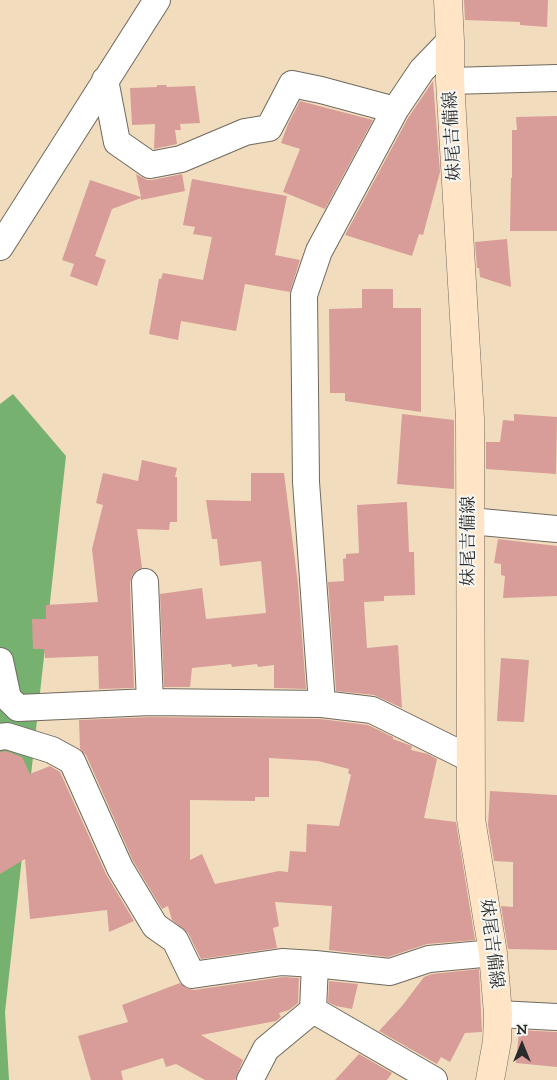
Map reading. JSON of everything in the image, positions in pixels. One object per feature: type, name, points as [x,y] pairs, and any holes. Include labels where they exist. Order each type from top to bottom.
[{"type":"main road","name":"妹尾吉備線","points":[[448,0],[450,81],[470,418],[471,819],[493,953],[498,1014],[497,1041],[490,1080]]},
{"type":"street","points":[[0,248],[157,0]]},
{"type":"street","points":[[322,704],[306,482],[304,295],[319,251],[395,110],[422,70],[450,41]]},
{"type":"street","points":[[450,81],[557,78]]},
{"type":"street","points":[[106,80],[117,142],[150,165],[181,159],[244,132],[270,128],[292,84],[395,110]]},
{"type":"street","points":[[470,522],[557,529]]},
{"type":"street","points":[[145,582],[150,702]]},
{"type":"street","points":[[0,661],[8,698],[18,708],[150,702],[322,704],[372,710],[471,759]]},
{"type":"street","points":[[0,738],[7,736],[52,750],[72,761],[120,868],[155,926],[175,940],[192,975],[282,962],[390,972],[429,959],[493,953]]},
{"type":"street","points":[[250,1080],[266,1049],[313,1010],[315,964]]},
{"type":"street","points":[[313,1010],[434,1080]]},
{"type":"street","points":[[498,1014],[557,1017]]},
{"type":"green space","points":[[13,394],[66,456],[5,1012],[9,1080],[0,1080],[0,404]]},
{"type":"building","points":[[464,0],[548,0],[547,27],[520,25],[520,22],[465,20]]},
{"type":"building","points":[[433,81],[440,172],[423,235],[419,234],[412,256],[345,235],[408,118]]},
{"type":"building","points":[[157,85],[166,85],[167,87],[195,86],[200,123],[180,124],[181,130],[175,130],[177,144],[154,149],[155,124],[132,125],[130,88],[157,87]]},
{"type":"building","points":[[300,101],[373,120],[325,209],[283,192],[300,149],[281,143]]},
{"type":"building","points":[[557,116],[557,231],[510,231],[512,130],[517,130],[516,117]]},
{"type":"building","points":[[136,174],[147,180],[152,180],[182,174],[185,191],[141,200],[141,198],[112,209],[95,256],[106,260],[97,286],[70,276],[74,264],[62,260],[90,180],[141,197]]},
{"type":"building","points":[[192,179],[287,196],[275,255],[300,260],[290,292],[245,284],[236,331],[181,321],[178,340],[149,334],[159,279],[161,279],[163,273],[203,280],[212,237],[193,234],[195,227],[183,225]]},
{"type":"building","points":[[507,239],[511,287],[480,277],[479,268],[477,268],[475,242]]},
{"type":"building","points":[[362,289],[393,289],[393,308],[421,308],[421,412],[345,401],[345,393],[330,393],[329,309],[362,308]]},
{"type":"building","points":[[402,414],[454,420],[454,489],[397,484]]},
{"type":"building","points":[[514,414],[557,417],[556,474],[486,469],[486,442],[500,442],[503,420],[514,421]]},
{"type":"building","points":[[142,460],[177,468],[175,477],[177,477],[177,522],[170,522],[169,530],[137,529],[142,568],[132,575],[130,583],[134,688],[99,689],[98,656],[45,658],[44,649],[33,649],[32,619],[46,619],[46,605],[98,602],[92,549],[103,505],[96,503],[103,473],[138,481]]},
{"type":"building","points":[[251,473],[284,473],[298,584],[306,689],[274,688],[274,665],[258,667],[257,664],[232,667],[231,664],[192,668],[190,687],[164,687],[160,594],[202,588],[206,619],[266,613],[261,561],[220,566],[217,539],[212,539],[206,500],[251,501]]},
{"type":"building","points":[[407,502],[409,552],[414,552],[415,595],[384,596],[384,601],[364,602],[367,648],[398,645],[402,708],[374,695],[336,691],[328,582],[344,581],[343,559],[346,558],[346,554],[359,553],[357,505]]},
{"type":"building","points":[[498,539],[557,546],[557,596],[503,598],[505,576],[501,575],[501,564],[494,563]]},
{"type":"building","points":[[501,658],[529,660],[524,722],[497,721]]},
{"type":"building","points":[[150,717],[321,719],[368,725],[393,737],[393,739],[412,746],[411,750],[428,754],[437,759],[424,818],[456,822],[475,940],[427,944],[388,957],[329,950],[332,906],[275,902],[279,926],[273,928],[277,948],[201,959],[188,933],[172,920],[168,906],[162,909],[133,861],[86,755],[80,749],[79,720]],"holes":[[[269,758],[318,761],[349,769],[348,773],[351,775],[339,826],[307,824],[306,852],[290,851],[288,872],[279,871],[215,884],[202,854],[190,860],[190,800],[255,801],[255,797],[269,797]]]},
{"type":"building","points":[[6,751],[22,757],[30,774],[50,766],[60,772],[106,874],[134,921],[109,932],[107,910],[30,919],[25,859],[0,874],[0,752]]},
{"type":"building","points":[[490,791],[557,795],[557,950],[508,949],[501,906],[513,907],[513,862],[494,861],[488,825]]},
{"type":"building","points":[[479,969],[482,1032],[465,1033],[450,1062],[441,1057],[437,1064],[379,1031],[402,1006],[424,977],[432,974]]},
{"type":"building","points":[[283,977],[299,978],[298,1003],[289,1010],[279,1013],[281,1017],[276,1021],[201,1035],[243,1060],[235,1080],[205,1080],[176,1064],[166,1067],[163,1058],[121,1071],[123,1080],[91,1080],[78,1036],[128,1022],[122,1005],[180,983],[186,988],[194,990]]},
{"type":"building","points":[[329,981],[358,984],[352,1009],[336,1006],[328,1002]]},
{"type":"building","points":[[519,1030],[557,1032],[557,1067],[516,1063]]},
{"type":"building","points":[[359,1054],[392,1073],[387,1080],[335,1080]]}]
